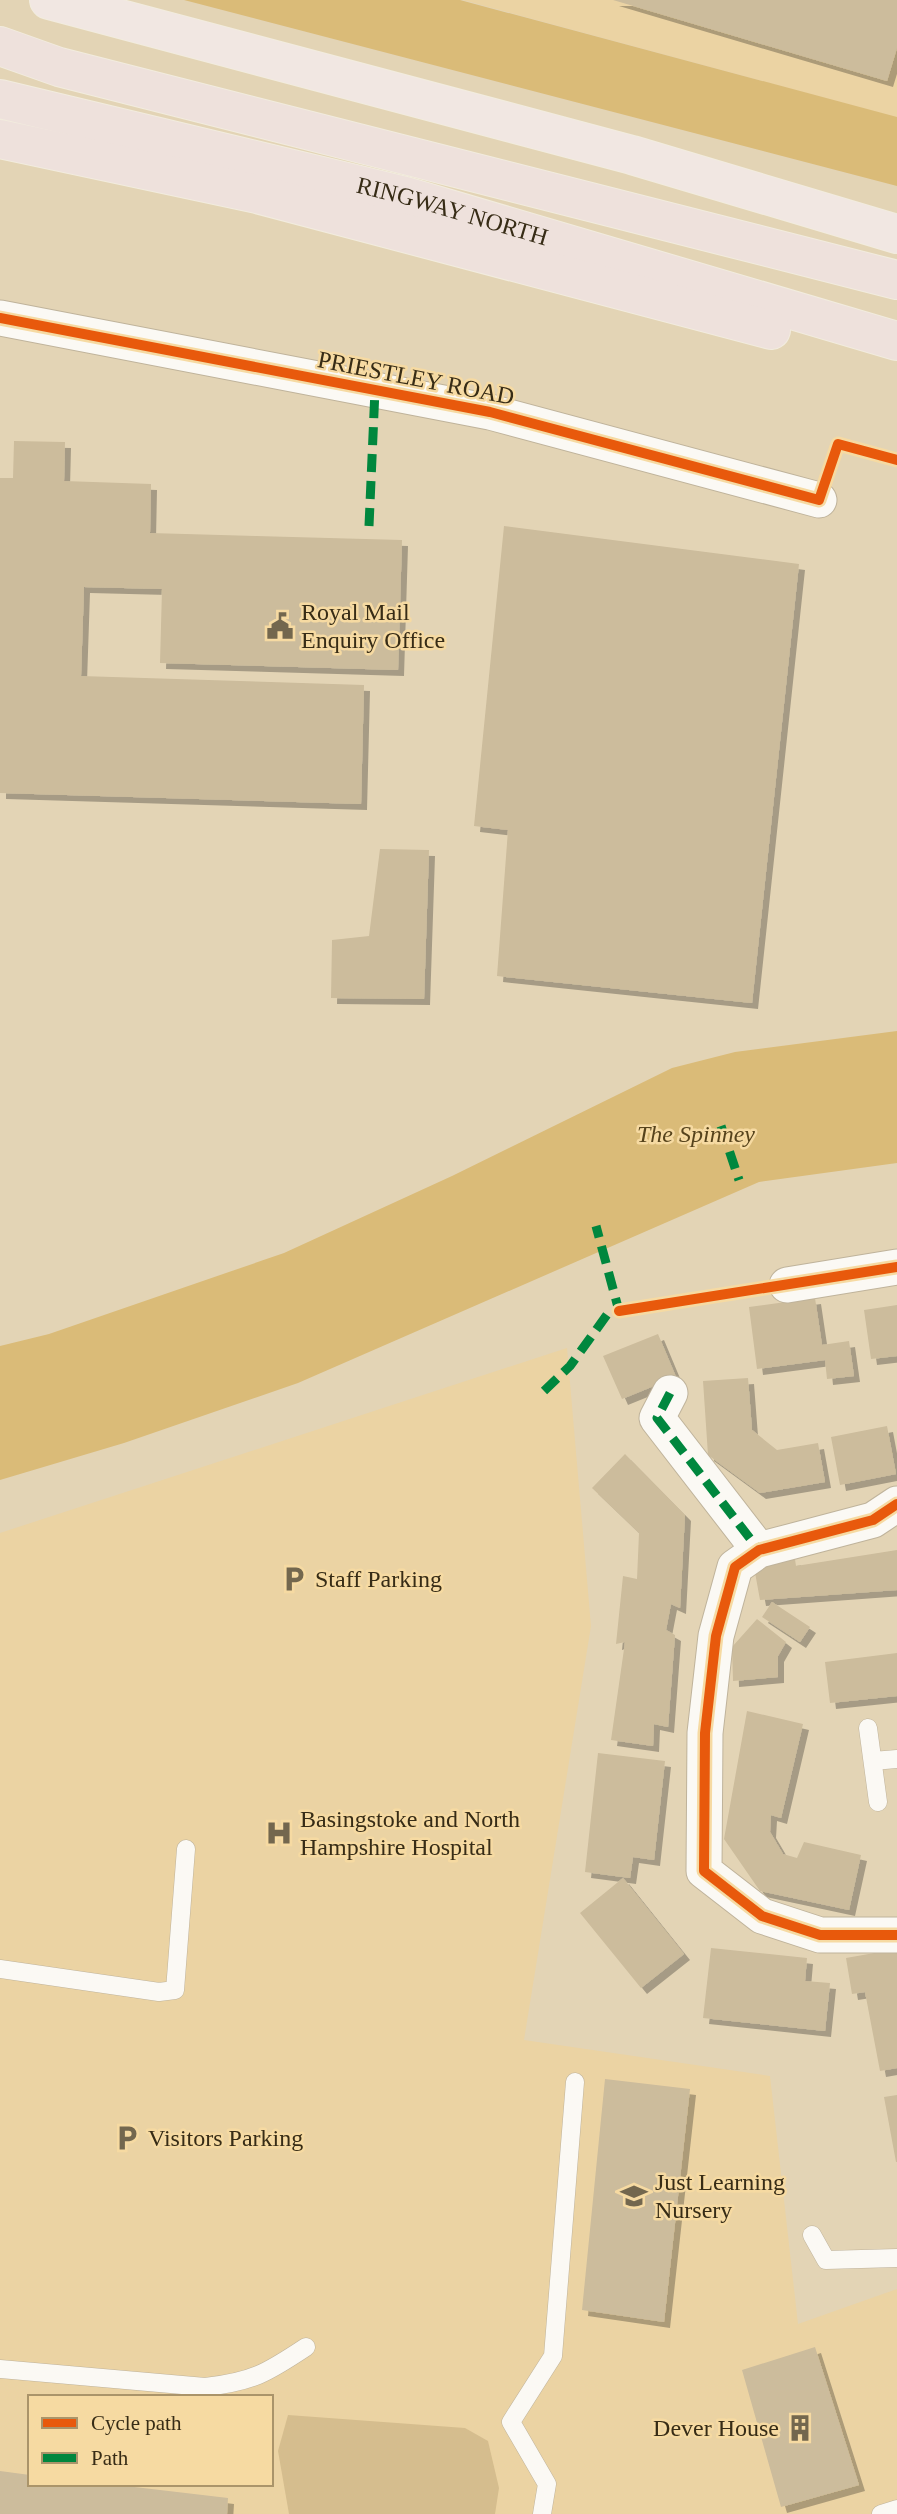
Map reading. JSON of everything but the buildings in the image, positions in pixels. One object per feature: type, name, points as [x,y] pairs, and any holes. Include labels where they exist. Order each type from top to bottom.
[{"type":"highway","points":[[0,46],[59,67]]},
{"type":"highway","points":[[0,51],[897,280]]},
{"type":"highway","name":"RINGWAY NORTH","points":[[0,99],[405,196],[897,341]]},
{"type":"highway","points":[[0,139],[257,194],[820,343],[897,353]]},
{"type":"main road","points":[[49,0],[632,155],[897,234]]},
{"type":"street","name":"PRIESTLEY ROAD","points":[[0,318],[489,412],[820,500]]},
{"type":"street","points":[[787,1285],[897,1267]]},
{"type":"street","points":[[670,1393],[657,1418],[759,1550]]},
{"type":"street","points":[[897,1504],[873,1520],[759,1550],[735,1567],[716,1636],[705,1733],[704,1871],[762,1916],[774,1920],[820,1935],[897,1935]]},
{"type":"lane","points":[[868,1728],[878,1802]]},
{"type":"lane","points":[[873,1761],[897,1759]]},
{"type":"lane","points":[[0,1969],[159,1992],[175,1990],[186,1849]]},
{"type":"lane","points":[[542,2514],[547,2484],[511,2422],[553,2356],[575,2082]]},
{"type":"lane","points":[[812,2235],[826,2260],[897,2258]]},
{"type":"lane","points":[[0,2369],[205,2387],[238,2384],[261,2376],[306,2347]]},
{"type":"lane","points":[[881,2514],[897,2509]]},
{"type":"shaded area","points":[[463,0],[897,0],[897,117],[895,117]]},
{"type":"shaded area","name":"Basingstoke and North Hampshire Hospital","points":[[567,1348],[591,1626],[524,2040],[770,2076],[798,2324],[897,2289],[897,2514],[0,2514],[0,1533]]},
{"type":"shaded area","points":[[288,2415],[465,2428],[488,2441],[499,2488],[495,2514],[289,2514],[278,2451]]},
{"type":"green space","points":[[184,0],[460,0],[897,117],[897,186]]},
{"type":"green space","name":"The Spinney","points":[[897,1031],[897,1163],[759,1182],[298,1383],[124,1443],[0,1480],[0,1346],[49,1334],[284,1253],[452,1176],[672,1068],[735,1052]]},
{"type":"marked path","points":[[369,526],[375,390]]},
{"type":"marked path","points":[[721,1126],[739,1180]]},
{"type":"marked path","points":[[544,1391],[570,1366],[609,1312],[619,1311],[596,1226]]},
{"type":"marked path","points":[[670,1393],[657,1418],[759,1550]]},
{"type":"cycle path","points":[[0,318],[490,412],[819,500],[838,444],[897,460]]},
{"type":"cycle path","points":[[619,1311],[897,1267]]},
{"type":"cycle path","points":[[897,1504],[873,1520],[759,1550],[735,1567],[716,1636],[705,1733],[704,1871],[762,1916],[820,1935],[897,1935]]},
{"type":"place","name":"Royal Mail Enquiry Office","points":[[280,626]]},
{"type":"place","name":"Staff Parking","points":[[294,1579]]},
{"type":"place","name":"Basingstoke and North Hampshire Hospital","points":[[279,1833]]},
{"type":"place","name":"Visitors Parking","points":[[127,2138]]},
{"type":"place","name":"Just Learning Nursery","points":[[634,2196]]},
{"type":"place","name":"Dever House","points":[[800,2428]]}]
